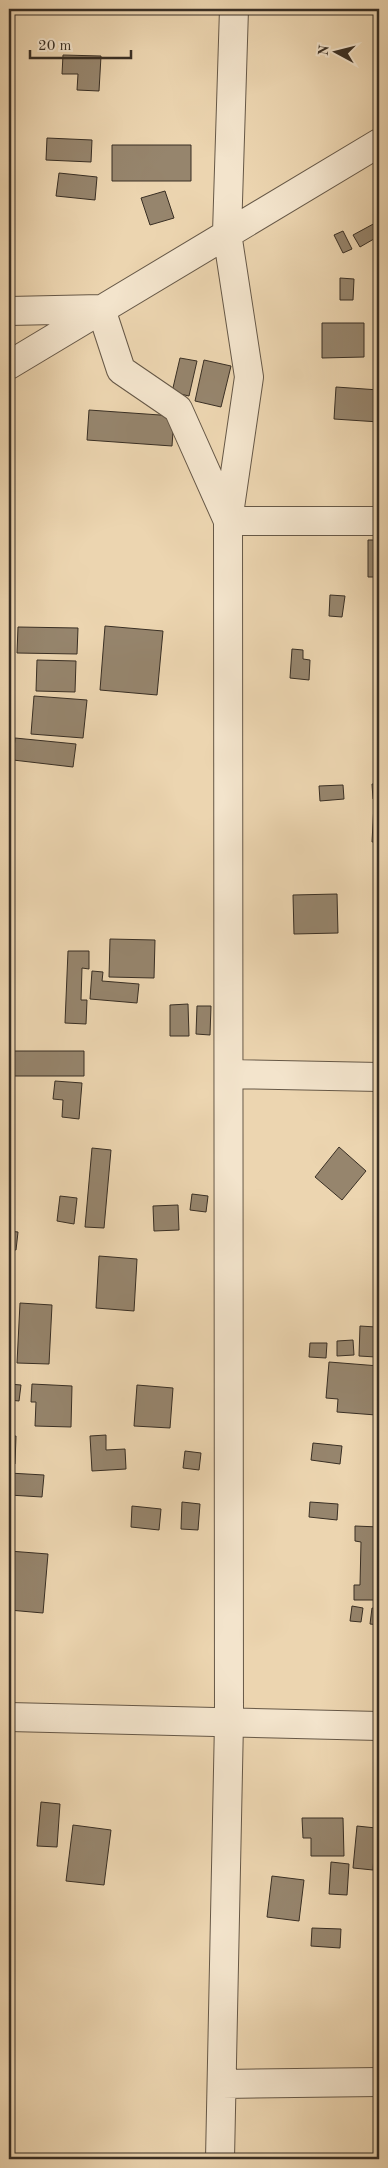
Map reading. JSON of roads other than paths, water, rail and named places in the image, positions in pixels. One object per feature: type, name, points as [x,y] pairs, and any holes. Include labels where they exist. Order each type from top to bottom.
[{"type":"street","points":[[220,2159],[229,1722],[228,521],[248,377],[227,233],[234,9]]},
{"type":"street","points":[[9,365],[379,143]]},
{"type":"street","points":[[9,311],[101,309]]},
{"type":"street","points":[[101,309],[121,370],[178,409],[228,521]]},
{"type":"street","points":[[228,521],[379,521]]},
{"type":"street","points":[[229,1074],[379,1077]]},
{"type":"street","points":[[9,1717],[379,1726]]},
{"type":"street","points":[[222,2084],[379,2082]]}]
